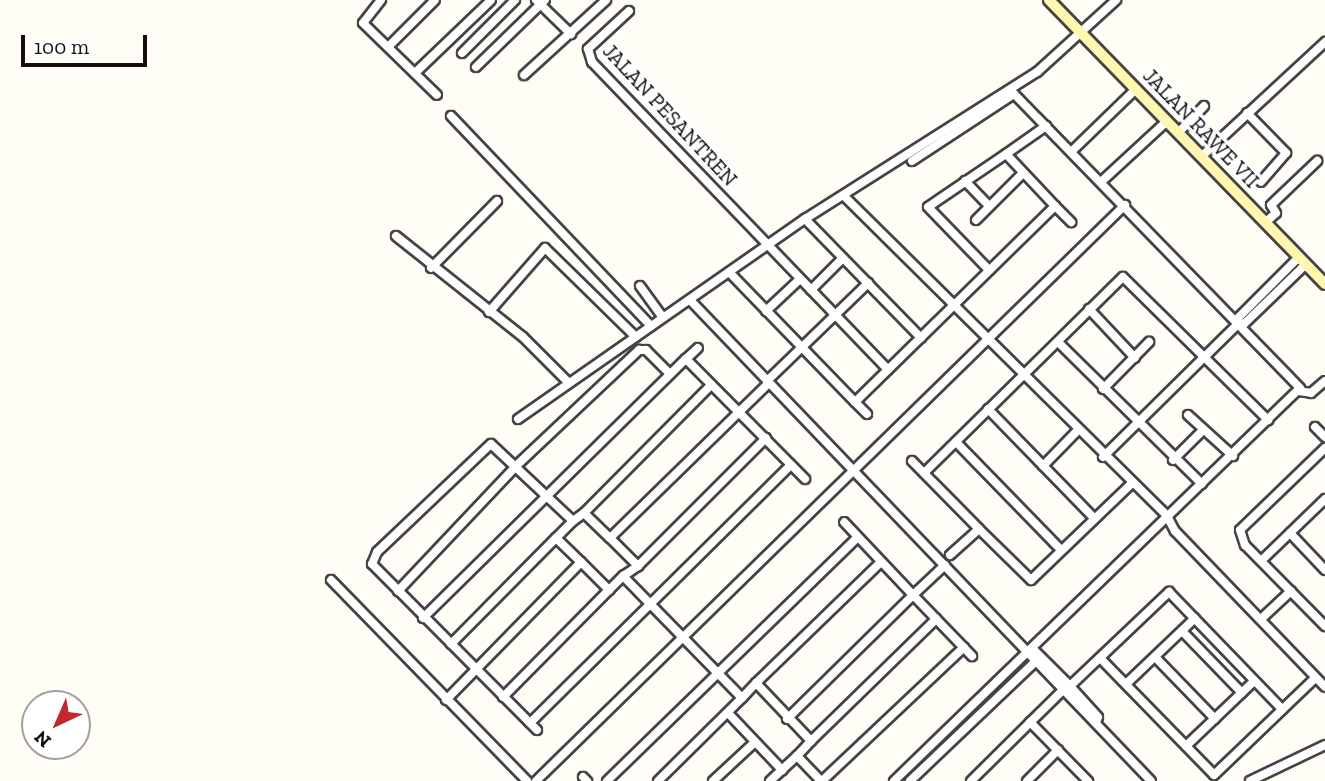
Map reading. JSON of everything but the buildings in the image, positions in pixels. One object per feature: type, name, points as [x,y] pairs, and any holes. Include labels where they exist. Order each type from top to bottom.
[{"type":"main road","name":"JALAN RAWE VII","points":[[1049,0],[1325,284]]},
{"type":"street","points":[[381,0],[363,21],[437,95]]},
{"type":"street","points":[[388,47],[435,0]]},
{"type":"street","points":[[415,73],[491,0]]},
{"type":"street","points":[[462,53],[515,0]]},
{"type":"street","points":[[523,75],[606,0]]},
{"type":"street","points":[[518,419],[567,381],[636,337],[805,219],[845,198],[1010,85],[1037,72],[1116,0]]},
{"type":"street","points":[[476,67],[541,1],[571,34]]},
{"type":"street","name":"JALAN PESANTREN","points":[[629,11],[588,49],[592,62],[767,245]]},
{"type":"street","points":[[1202,156],[1247,113],[1289,79],[1325,42]]},
{"type":"street","points":[[1071,152],[1136,89]]},
{"type":"street","points":[[894,781],[1299,391],[1299,384],[1240,322],[1013,94],[912,161]]},
{"type":"street","points":[[1179,132],[1204,106]]},
{"type":"street","points":[[1247,113],[1286,153],[1261,182]]},
{"type":"street","points":[[451,116],[652,326]]},
{"type":"street","points":[[1102,181],[1166,122]]},
{"type":"street","points":[[989,270],[928,207],[1046,126]]},
{"type":"street","points":[[1006,154],[1071,222]]},
{"type":"street","points":[[1266,222],[1276,213],[1271,205],[1317,161]]},
{"type":"street","points":[[976,220],[1023,173]]},
{"type":"street","points":[[965,181],[989,206]]},
{"type":"street","points":[[845,198],[1130,485],[1167,516],[1175,531],[1325,687]]},
{"type":"street","points":[[431,268],[497,201]]},
{"type":"street","points":[[536,781],[1125,205]]},
{"type":"street","points":[[855,402],[1055,206]]},
{"type":"street","points":[[805,219],[921,338]]},
{"type":"street","points":[[396,236],[431,268],[529,342],[567,381]]},
{"type":"street","points":[[767,245],[888,370]]},
{"type":"street","points":[[489,312],[545,248],[636,337]]},
{"type":"street","points":[[811,290],[843,258]]},
{"type":"street","points":[[1103,457],[1303,261]]},
{"type":"street","points":[[729,272],[867,414]]},
{"type":"street","points":[[924,473],[1123,277],[1203,359],[1268,420]]},
{"type":"street","points":[[766,311],[799,280]]},
{"type":"street","points":[[611,538],[868,283]]},
{"type":"street","points":[[640,286],[663,317]]},
{"type":"street","points":[[690,300],[853,471],[1067,688],[1151,781]]},
{"type":"street","points":[[1089,309],[1135,358]]},
{"type":"street","points":[[1058,342],[1173,460],[1202,484]]},
{"type":"street","points":[[1103,389],[1149,342]]},
{"type":"street","points":[[423,618],[698,348]]},
{"type":"street","points":[[398,591],[517,465],[641,349],[670,374]]},
{"type":"street","points":[[686,359],[805,479]]},
{"type":"street","points":[[1299,391],[1311,393],[1325,380]]},
{"type":"street","points":[[451,644],[712,385]]},
{"type":"street","points":[[988,409],[1094,518]]},
{"type":"street","points":[[1188,415],[1233,456]]},
{"type":"street","points":[[1315,427],[1325,437]]},
{"type":"street","points":[[1043,466],[1077,430]]},
{"type":"street","points":[[1173,460],[1203,430]]},
{"type":"street","points":[[503,696],[766,438]]},
{"type":"street","points":[[956,442],[1060,549]]},
{"type":"street","points":[[573,521],[496,445],[489,445],[377,552],[372,564],[533,727],[649,603],[791,465]]},
{"type":"street","points":[[1325,447],[1240,530],[1240,539],[1325,626]]},
{"type":"street","points":[[912,460],[1028,580],[1130,485]]},
{"type":"street","points":[[1261,561],[1325,499]]},
{"type":"street","points":[[584,513],[638,566]]},
{"type":"street","points":[[844,522],[880,563],[972,656]]},
{"type":"street","points":[[950,555],[979,529]]},
{"type":"street","points":[[1290,533],[1325,570]]},
{"type":"street","points":[[556,538],[609,590]]},
{"type":"street","points":[[607,781],[717,671],[857,538]]},
{"type":"street","points":[[1318,562],[1325,555]]},
{"type":"street","points":[[446,700],[581,562]]},
{"type":"street","points":[[658,781],[880,563]]},
{"type":"street","points":[[787,719],[945,565]]},
{"type":"street","points":[[623,576],[742,698]]},
{"type":"street","points":[[331,580],[527,781]]},
{"type":"street","points":[[1261,620],[1291,591]]},
{"type":"street","points":[[971,781],[1169,592],[1282,709]]},
{"type":"street","points":[[1318,619],[1325,612]]},
{"type":"street","points":[[1126,684],[1195,618]]},
{"type":"street","points":[[771,781],[936,620]]},
{"type":"street","points":[[1182,631],[1241,693]]},
{"type":"street","points":[[797,756],[821,781],[964,648]]},
{"type":"street","points":[[1030,650],[1037,661],[1067,688]]},
{"type":"street","points":[[1155,657],[1215,719]]},
{"type":"street","points":[[1101,658],[1217,778],[1315,678]]},
{"type":"street","points":[[910,781],[1037,661]]},
{"type":"street","points":[[1186,746],[1254,681]]},
{"type":"street","points":[[756,683],[787,719],[811,741]]},
{"type":"street","points":[[728,713],[782,771]]},
{"type":"street","points":[[1030,722],[1088,781]]},
{"type":"street","points":[[713,781],[755,742]]},
{"type":"street","points":[[1250,781],[1325,745]]},
{"type":"street","points":[[1030,780],[1058,750]]}]
